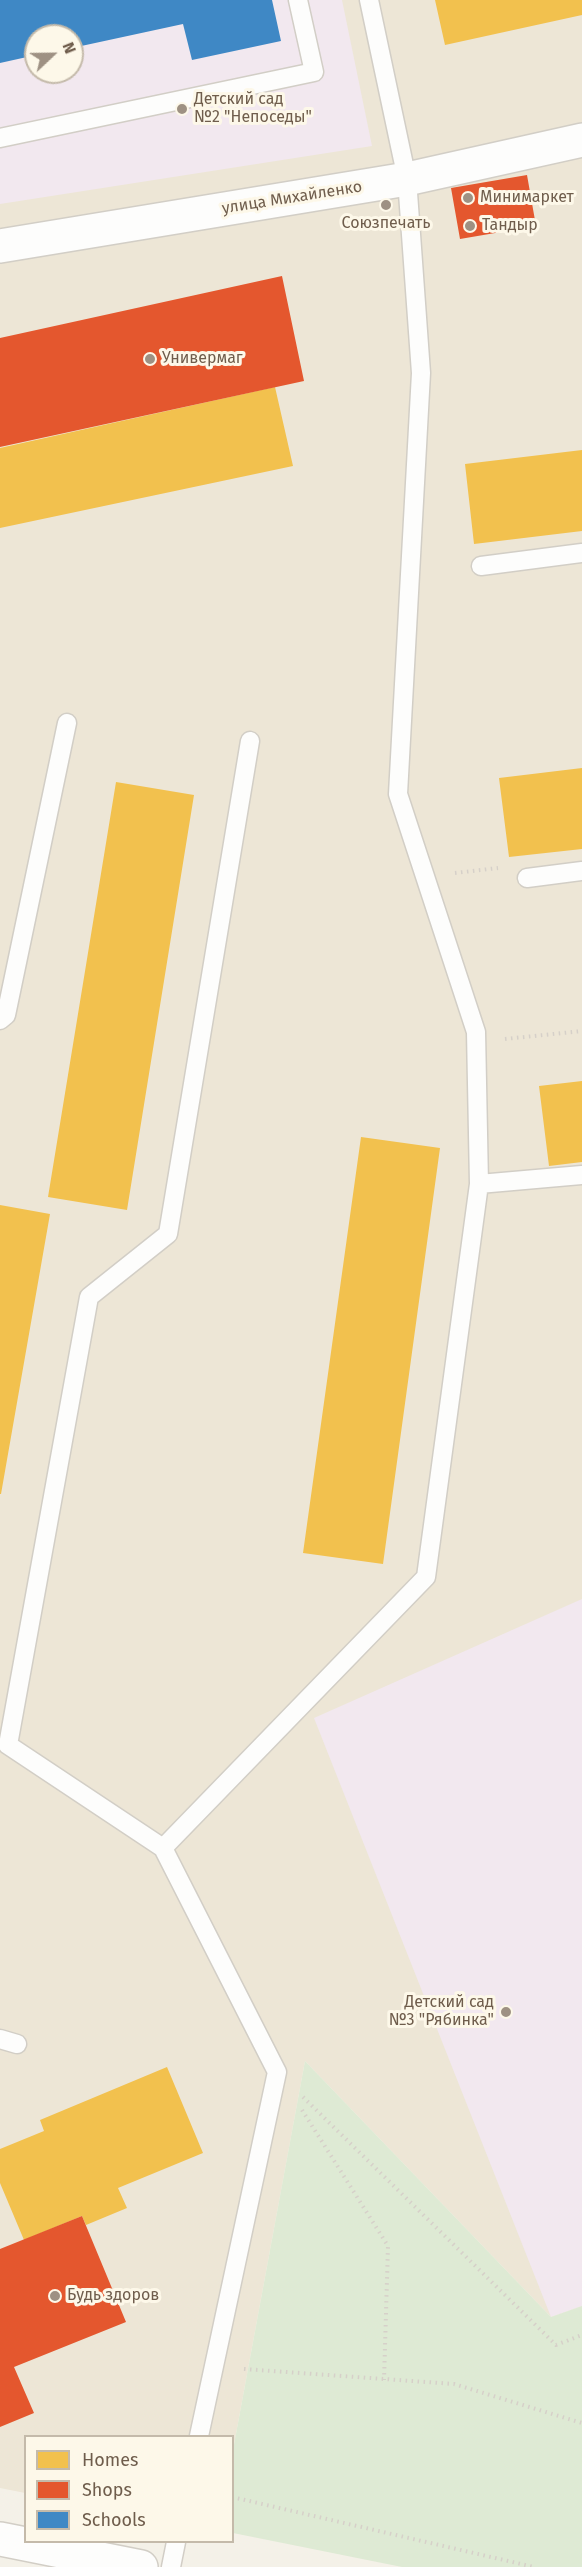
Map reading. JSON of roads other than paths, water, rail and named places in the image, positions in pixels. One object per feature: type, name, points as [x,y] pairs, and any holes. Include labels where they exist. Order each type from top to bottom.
[{"type":"street","name":"улица Михайленко","points":[[0,246],[407,179],[582,140]]},
{"type":"street","points":[[0,2539],[80,2562],[141,2567]]},
{"type":"lane","points":[[0,138],[314,72],[298,0]]},
{"type":"lane","points":[[163,1848],[426,1576],[479,1184],[476,1032],[398,794],[421,373],[407,179],[369,0]]},
{"type":"lane","points":[[481,566],[582,553]]},
{"type":"lane","points":[[0,1020],[6,1015],[67,723]]},
{"type":"lane","points":[[199,2435],[277,2072],[163,1848],[8,1745],[90,1298],[168,1234],[250,741]]},
{"type":"lane","points":[[527,878],[582,871]]},
{"type":"lane","points":[[479,1184],[582,1175]]},
{"type":"lane","points":[[171,2567],[176,2543]]},
{"type":"place","name":"Детский сад №2 \"Непоседы\"","points":[[182,109]]},
{"type":"place","name":"Минимаркет","points":[[468,198]]},
{"type":"place","name":"Союзпечать","points":[[386,205]]},
{"type":"place","name":"Тандыр","points":[[470,226]]},
{"type":"place","name":"Универмаг","points":[[150,359]]},
{"type":"place","name":"Детский сад №3 \"Рябинка\"","points":[[506,2012]]},
{"type":"place","name":"Будь здоров","points":[[55,2296]]}]
